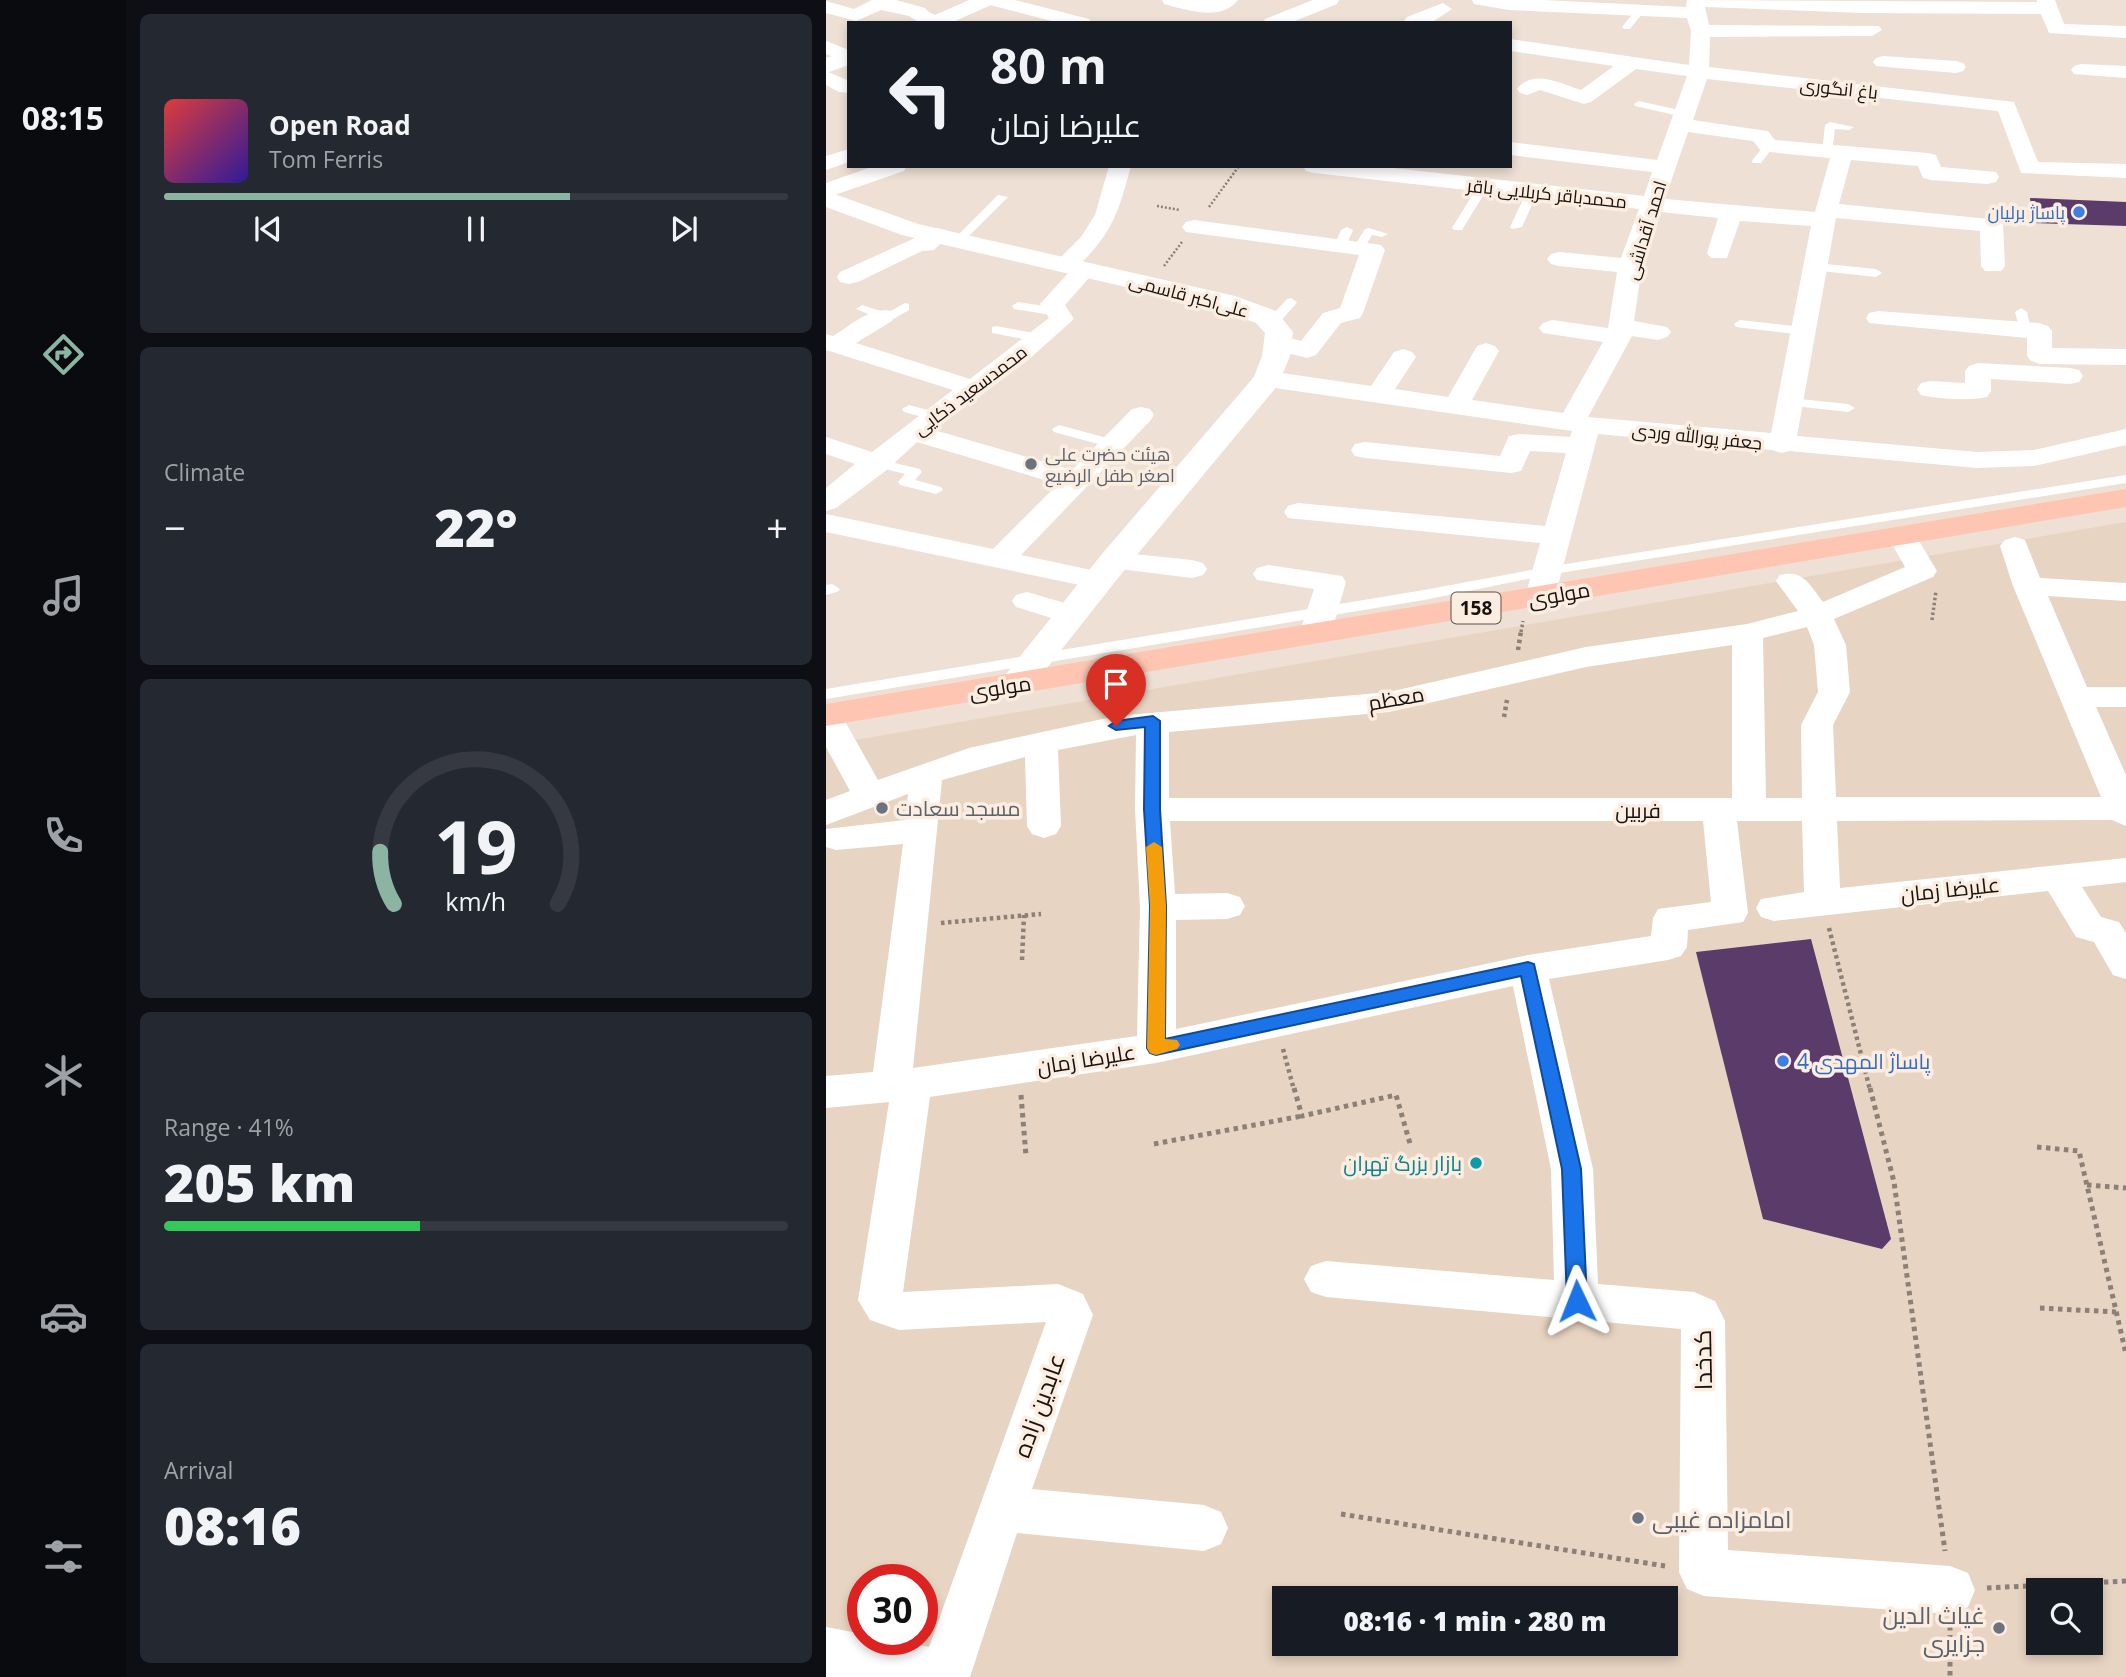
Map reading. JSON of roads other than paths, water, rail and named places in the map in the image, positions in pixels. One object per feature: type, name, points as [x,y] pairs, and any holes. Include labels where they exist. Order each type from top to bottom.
[{"type":"main road","name":"مولوی","points":[[826,716],[1026,672],[1318,623],[1902,535],[2126,498]]},
{"type":"street","points":[[937,21],[986,0]]},
{"type":"street","points":[[993,0],[1074,21]]},
{"type":"street","points":[[1171,0],[1206,3],[1213,8],[1230,0]]},
{"type":"street","points":[[1277,21],[1330,0]]},
{"type":"street","points":[[1481,0],[1509,4],[1697,11],[1862,4],[2048,4],[2056,29],[2126,32]]},
{"type":"street","points":[[826,7],[856,15],[883,2],[918,12],[919,16],[932,21]]},
{"type":"street","points":[[1414,21],[1443,9]]},
{"type":"street","points":[[1697,11],[1895,30]]},
{"type":"street","name":"احمد آقداشی","points":[[1539,589],[1557,536],[1580,432],[1620,332],[1630,266],[1699,72],[1697,11]]},
{"type":"street","points":[[1294,14],[1316,21]]},
{"type":"street","name":"باغ انگوری","points":[[1512,45],[1769,80],[1864,82],[1956,102],[2007,106],[2029,168],[2126,171]]},
{"type":"street","points":[[826,47],[847,56]]},
{"type":"street","points":[[826,66],[847,58]]},
{"type":"street","points":[[1769,80],[1776,60]]},
{"type":"street","points":[[1883,62],[1957,63],[1956,102]]},
{"type":"street","points":[[1527,89],[1539,83],[1584,98],[1631,63]]},
{"type":"street","points":[[2081,69],[2126,72]]},
{"type":"street","points":[[826,77],[846,88]]},
{"type":"street","points":[[1682,119],[1760,136],[1763,153],[1834,152],[1928,160],[1931,173],[1988,177]]},
{"type":"street","points":[[1895,157],[1896,132]]},
{"type":"street","points":[[826,163],[845,146]]},
{"type":"street","points":[[1512,148],[1664,167]]},
{"type":"street","points":[[1782,444],[1826,215],[1834,152]]},
{"type":"street","points":[[826,191],[890,168]]},
{"type":"street","points":[[1075,266],[1106,215],[1119,168]]},
{"type":"street","name":"محمدباقر کربلایی باقر","points":[[1331,168],[1731,213],[1826,215],[1991,226],[1993,266]]},
{"type":"street","name":"علی‌اکبر قاسمی","points":[[826,198],[911,230],[1225,302],[1266,317],[1275,333]]},
{"type":"street","points":[[1719,253],[1731,213]]},
{"type":"street","points":[[1026,672],[1106,570],[1268,379],[1275,333],[1307,349],[1332,318],[1362,314],[1360,242],[1194,227]]},
{"type":"street","points":[[849,278],[919,244],[926,245],[948,238]]},
{"type":"street","points":[[1559,259],[1630,266]]},
{"type":"street","name":"محمدسعید ذکایی","points":[[832,491],[878,463],[919,419],[973,388],[1062,318],[1052,304],[1075,266]]},
{"type":"street","points":[[831,343],[883,311]]},
{"type":"street","points":[[1878,318],[2023,321],[2039,331],[2040,356],[2115,357],[2111,377],[1978,371],[1978,391],[1930,389]]},
{"type":"street","points":[[1552,328],[1658,332]]},
{"type":"street","points":[[831,343],[910,359],[973,388]]},
{"type":"street","points":[[1456,406],[1486,351]]},
{"type":"street","points":[[1378,395],[1403,357]]},
{"type":"street","name":"جعفر پورالله وردی","points":[[1268,379],[1456,406],[1580,432],[1782,444],[1977,460],[2034,458],[2126,437]]},
{"type":"street","points":[[1000,559],[1141,415]]},
{"type":"street","points":[[919,419],[1077,481]]},
{"type":"street","points":[[1365,450],[1511,465],[1518,442],[1580,432]]},
{"type":"street","points":[[826,445],[878,463]]},
{"type":"street","points":[[1298,512],[1557,536]]},
{"type":"street","points":[[826,523],[1000,559],[1106,570],[1192,569]]},
{"type":"street","name":"معظم","points":[[831,825],[870,797],[926,774],[981,756],[1116,726],[1388,702],[1586,657],[1747,633],[1817,615],[1922,571],[1902,535]]},
{"type":"street","points":[[2015,546],[2028,586],[2125,810]]},
{"type":"street","points":[[1268,574],[1331,582],[1318,623]]},
{"type":"street","points":[[1791,581],[1817,615],[1830,645],[1834,692],[1816,725],[1822,903]]},
{"type":"street","points":[[2028,586],[2126,592]]},
{"type":"street","points":[[1027,601],[1071,615]]},
{"type":"street","points":[[1734,810],[1747,633]]},
{"type":"street","points":[[2076,697],[2126,697]]},
{"type":"street","points":[[826,716],[870,797]]},
{"type":"street","points":[[1153,721],[1152,809],[1158,906],[1156,1048]]},
{"type":"street","points":[[1041,742],[1044,827]]},
{"type":"street","points":[[902,1086],[909,926],[922,830],[926,774]]},
{"type":"street","name":"فربین","points":[[1152,809],[2125,810]]},
{"type":"street","name":"علیرضا زمان","points":[[826,1092],[902,1086],[1156,1048],[1528,969],[1668,947],[1671,918],[1730,913],[1734,810]]},
{"type":"street","points":[[831,825],[922,830]]},
{"type":"street","name":"علیرضا زمان","points":[[1773,908],[2126,870]]},
{"type":"street","points":[[2057,877],[2089,928],[2106,931],[2126,965]]},
{"type":"street","points":[[1158,906],[1227,906]]},
{"type":"street","points":[[1528,969],[1572,1169],[1577,1301]]},
{"type":"street","name":"عابدین زاده","points":[[902,1086],[880,1300],[886,1307],[899,1311],[1058,1303],[1067,1307],[1070,1315],[944,1677]]},
{"type":"street","name":"کدخدا","points":[[1326,1279],[1693,1311],[1699,1314],[1703,1321],[1704,1572],[1950,1590]]},
{"type":"street","points":[[1001,1509],[1204,1528]]},
{"type":"street","points":[[826,1651],[944,1677]]},
{"type":"lane","points":[[1627,27],[1640,10]]},
{"type":"lane","points":[[1639,104],[1682,119]]},
{"type":"lane","points":[[1834,152],[1830,125],[1849,127]]},
{"type":"lane","points":[[1458,228],[1483,186]]},
{"type":"lane","points":[[1516,227],[1532,191]]},
{"type":"lane","points":[[948,238],[1002,197]]},
{"type":"lane","points":[[1816,267],[1876,273]]},
{"type":"lane","points":[[1275,333],[1292,302]]},
{"type":"lane","points":[[1018,306],[1057,312]]},
{"type":"lane","points":[[1740,324],[1804,331]]},
{"type":"lane","points":[[996,330],[1039,338]]},
{"type":"lane","points":[[1790,402],[1848,408]]},
{"type":"lane","points":[[1059,429],[1113,444]]},
{"type":"lane","points":[[878,463],[915,472],[905,482],[936,490]]},
{"type":"lane","points":[[1539,589],[2126,480]]},
{"type":"lane","points":[[826,694],[1026,672]]},
{"type":"place","name":"پاساژ برلیان","points":[[2079,212]]},
{"type":"place","name":"هیئت حضرت علی اصغر طفل الرضیع","points":[[1031,464]]},
{"type":"place","name":"مسجد سعادت","points":[[882,808]]},
{"type":"place","name":"پاساژ المهدی 4","points":[[1783,1061]]},
{"type":"place","name":"بازار بزرگ تهران","points":[[1476,1163]]},
{"type":"place","name":"امامزاده غیبی","points":[[1638,1518]]},
{"type":"place","name":"غیاث الدین جزایری","points":[[1999,1628]]}]
